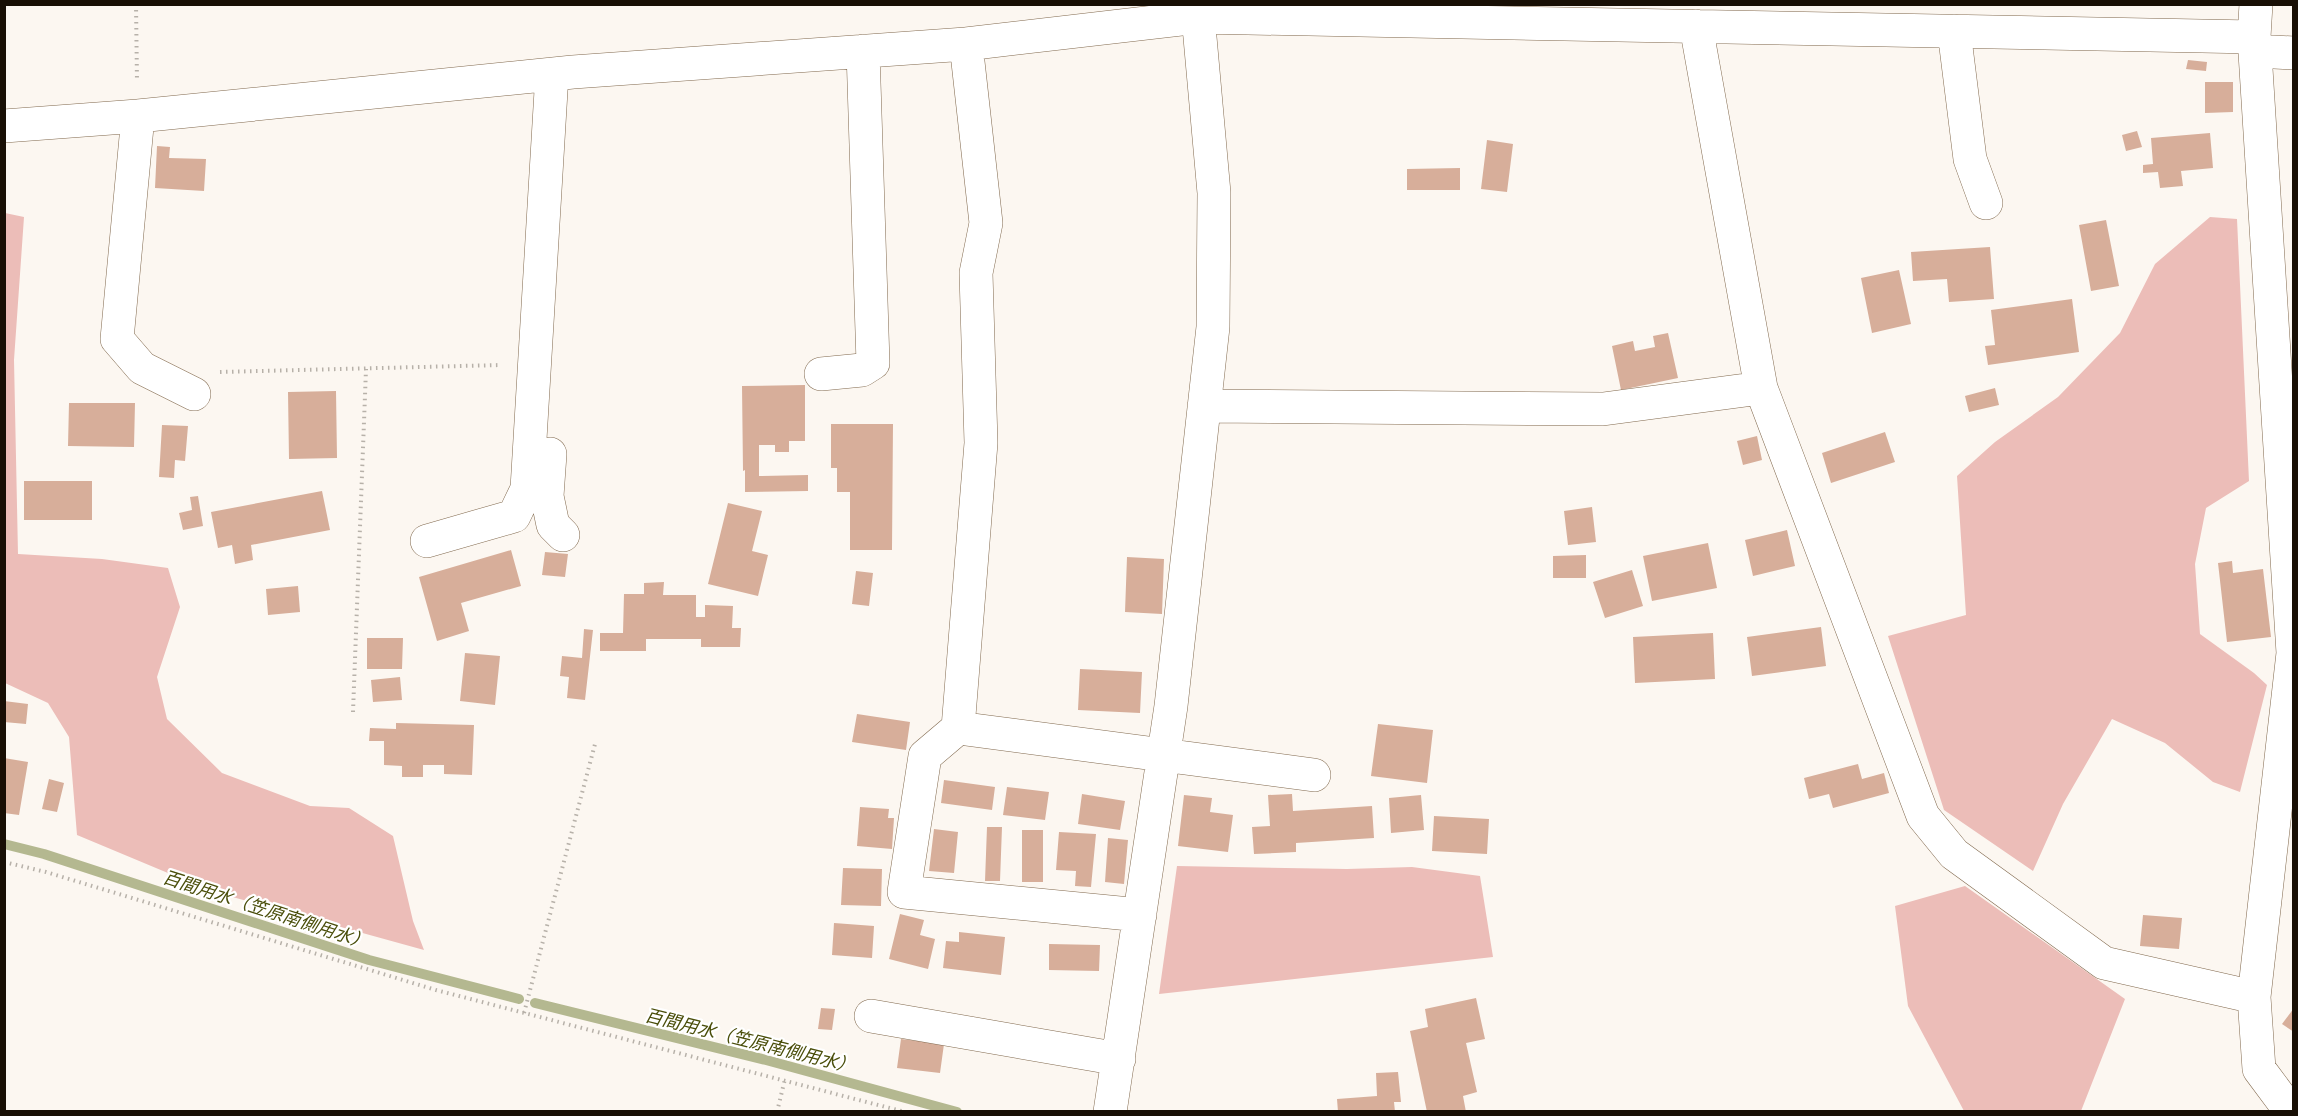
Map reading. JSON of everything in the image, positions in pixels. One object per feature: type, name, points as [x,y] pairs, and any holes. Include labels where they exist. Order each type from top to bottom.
[{"type":"street","points":[[2256,4],[2254,44],[2293,653],[2254,997],[2259,1069],[2290,1112]]},
{"type":"street","points":[[4,126],[138,116],[562,73],[966,44],[1198,11],[1696,26],[1954,31],[2254,44],[2294,53]]},
{"type":"street","points":[[1110,1112],[1172,706],[1213,327],[1214,193],[1198,11]]},
{"type":"street","points":[[1696,26],[1761,388],[1923,816],[1954,854],[2104,963],[2254,997]]},
{"type":"street","points":[[1954,31],[1970,159],[1986,203]]},
{"type":"street","points":[[966,44],[986,223],[976,273],[981,443],[958,728],[925,756],[904,892],[1140,915]]},
{"type":"street","points":[[821,374],[862,370],[873,363],[863,51]]},
{"type":"street","points":[[427,541],[514,516],[527,489],[534,364],[562,73]]},
{"type":"street","points":[[562,73],[547,496],[553,525],[563,535]]},
{"type":"street","points":[[138,116],[117,339],[142,368],[203,384]]},
{"type":"street","points":[[1204,406],[1602,409],[1761,388]]},
{"type":"street","points":[[958,728],[1314,776]]},
{"type":"street","points":[[871,1016],[1119,1059]]},
{"type":"path","points":[[136,4],[138,116]]},
{"type":"path","points":[[203,384],[366,369],[534,364]]},
{"type":"path","points":[[353,712],[366,369]]},
{"type":"path","points":[[524,1013],[595,744]]},
{"type":"path","points":[[4,862],[46,872],[436,990],[905,1112]]},
{"type":"path","points":[[777,1112],[785,1079]]},
{"type":"shaded area","points":[[5,213],[24,217],[14,360],[18,554],[102,559],[168,568],[180,607],[157,677],[167,719],[222,773],[310,806],[349,808],[393,836],[413,921],[424,950],[211,891],[77,835],[69,737],[48,703],[5,683]]},
{"type":"shaded area","points":[[2210,217],[2237,219],[2249,481],[2206,508],[2195,564],[2200,634],[2267,685],[2240,792],[2213,782],[2165,743],[2112,719],[2063,804],[2033,871],[1944,810],[1888,636],[1966,615],[1957,476],[1995,442],[2058,397],[2120,333],[2155,264]]},
{"type":"shaded area","points":[[1177,866],[1347,869],[1412,867],[1480,876],[1493,957],[1159,994]]},
{"type":"shaded area","points":[[1965,886],[2125,999],[2081,1111],[1964,1111],[1908,1006],[1895,906]]},
{"type":"building","points":[[2188,60],[2207,62],[2206,71],[2186,69]]},
{"type":"building","points":[[2205,82],[2233,82],[2233,112],[2205,113]]},
{"type":"building","points":[[2137,131],[2142,147],[2126,151],[2122,135]]},
{"type":"building","points":[[2210,133],[2213,168],[2181,171],[2183,186],[2160,188],[2158,172],[2143,173],[2143,165],[2153,164],[2151,138]]},
{"type":"building","points":[[1487,140],[1513,144],[1507,192],[1481,189]]},
{"type":"building","points":[[157,146],[170,147],[169,158],[206,159],[204,191],[155,188]]},
{"type":"building","points":[[1460,168],[1460,190],[1407,190],[1407,169]]},
{"type":"building","points":[[2106,220],[2119,286],[2091,291],[2079,225]]},
{"type":"building","points":[[1990,247],[1994,299],[1949,302],[1947,279],[1913,281],[1911,252]]},
{"type":"building","points":[[1899,270],[1911,324],[1872,333],[1861,278]]},
{"type":"building","points":[[2072,299],[2079,352],[1988,365],[1985,346],[1995,345],[1991,310]]},
{"type":"building","points":[[1668,333],[1678,378],[1621,390],[1612,346],[1633,341],[1635,351],[1655,347],[1653,336]]},
{"type":"building","points":[[805,385],[805,441],[789,441],[789,452],[775,452],[775,445],[759,445],[759,476],[808,475],[808,491],[745,492],[742,386]]},
{"type":"building","points":[[1995,388],[1999,405],[1969,412],[1965,396]]},
{"type":"building","points":[[336,391],[337,458],[289,459],[288,392]]},
{"type":"building","points":[[69,403],[135,403],[134,447],[68,446]]},
{"type":"building","points":[[831,424],[893,424],[892,550],[850,550],[850,492],[837,492],[837,468],[831,468]]},
{"type":"building","points":[[162,425],[188,426],[185,461],[175,460],[174,478],[159,477]]},
{"type":"building","points":[[1885,432],[1895,462],[1831,483],[1822,453]]},
{"type":"building","points":[[1757,436],[1762,460],[1743,465],[1737,441]]},
{"type":"building","points":[[24,481],[92,481],[92,520],[24,520]]},
{"type":"building","points":[[322,491],[330,530],[251,545],[253,560],[235,564],[232,545],[218,548],[211,512]]},
{"type":"building","points":[[198,496],[203,526],[183,530],[179,513],[192,510],[190,497]]},
{"type":"building","points":[[728,503],[762,511],[752,551],[768,555],[758,596],[708,584]]},
{"type":"building","points":[[1592,507],[1596,542],[1568,545],[1564,511]]},
{"type":"building","points":[[1787,530],[1795,566],[1753,576],[1745,540]]},
{"type":"building","points":[[1708,543],[1717,588],[1652,601],[1643,556]]},
{"type":"building","points":[[511,550],[521,586],[461,603],[469,631],[437,641],[419,577]]},
{"type":"building","points":[[545,552],[568,554],[565,577],[542,575]]},
{"type":"building","points":[[1586,555],[1586,578],[1553,578],[1553,556]]},
{"type":"building","points":[[1127,557],[1164,559],[1162,614],[1125,612]]},
{"type":"building","points":[[2232,561],[2233,573],[2263,569],[2271,637],[2227,642],[2218,563]]},
{"type":"building","points":[[1632,570],[1643,606],[1605,618],[1593,582]]},
{"type":"building","points":[[856,571],[873,573],[869,606],[852,604]]},
{"type":"building","points":[[664,582],[663,595],[696,595],[696,617],[705,617],[705,605],[733,606],[732,628],[741,628],[740,647],[701,647],[701,639],[646,639],[646,651],[600,651],[600,633],[623,633],[624,594],[644,594],[644,583]]},
{"type":"building","points":[[298,586],[300,612],[268,615],[266,589]]},
{"type":"building","points":[[1821,627],[1826,666],[1752,676],[1747,637]]},
{"type":"building","points":[[584,629],[593,630],[585,700],[567,698],[569,677],[560,676],[562,656],[582,658]]},
{"type":"building","points":[[1713,633],[1715,679],[1635,683],[1633,637]]},
{"type":"building","points":[[367,638],[403,638],[402,669],[367,669]]},
{"type":"building","points":[[465,653],[500,656],[495,705],[460,701]]},
{"type":"building","points":[[1080,669],[1142,672],[1140,713],[1078,710]]},
{"type":"building","points":[[400,677],[402,700],[373,702],[371,680]]},
{"type":"building","points":[[4,701],[28,704],[26,724],[4,722]]},
{"type":"building","points":[[857,714],[910,722],[906,750],[852,742]]},
{"type":"building","points":[[396,723],[474,725],[472,775],[444,774],[444,765],[423,765],[423,777],[402,777],[402,766],[384,765],[384,741],[369,741],[370,728],[396,729]]},
{"type":"building","points":[[1378,724],[1433,730],[1427,783],[1371,776]]},
{"type":"building","points":[[4,758],[28,762],[19,815],[4,813]]},
{"type":"building","points":[[1858,764],[1862,779],[1884,773],[1889,793],[1833,808],[1829,794],[1809,799],[1804,778]]},
{"type":"building","points":[[49,779],[64,783],[57,812],[42,809]]},
{"type":"building","points":[[944,780],[995,787],[992,810],[941,803]]},
{"type":"building","points":[[1007,787],[1049,792],[1045,820],[1003,815]]},
{"type":"building","points":[[1082,794],[1125,801],[1120,830],[1078,824]]},
{"type":"building","points":[[1292,794],[1293,811],[1372,806],[1374,838],[1296,843],[1296,852],[1254,854],[1252,827],[1270,826],[1268,795]]},
{"type":"building","points":[[1184,795],[1212,798],[1210,812],[1233,815],[1228,852],[1178,846]]},
{"type":"building","points":[[1421,795],[1424,830],[1391,833],[1389,798]]},
{"type":"building","points":[[860,807],[889,809],[888,818],[894,818],[892,849],[857,846]]},
{"type":"building","points":[[1434,816],[1489,819],[1487,854],[1432,851]]},
{"type":"building","points":[[987,827],[1002,827],[1000,881],[985,881]]},
{"type":"building","points":[[934,829],[958,832],[954,873],[929,871]]},
{"type":"building","points":[[1022,830],[1043,830],[1043,882],[1022,882]]},
{"type":"building","points":[[1059,832],[1096,834],[1091,887],[1075,886],[1076,871],[1056,870]]},
{"type":"building","points":[[1108,838],[1128,840],[1124,884],[1105,882]]},
{"type":"building","points":[[843,868],[882,869],[881,906],[841,905]]},
{"type":"building","points":[[900,914],[924,920],[920,935],[935,939],[928,969],[889,959]]},
{"type":"building","points":[[2143,915],[2182,918],[2179,949],[2140,946]]},
{"type":"building","points":[[834,923],[874,926],[872,958],[832,955]]},
{"type":"building","points":[[959,932],[1005,937],[1001,975],[943,968],[946,941],[959,942]]},
{"type":"building","points":[[1049,944],[1100,945],[1099,971],[1049,970]]},
{"type":"building","points":[[1476,998],[1485,1039],[1466,1043],[1477,1092],[1463,1096],[1466,1112],[1427,1112],[1410,1031],[1428,1027],[1425,1009]]},
{"type":"building","points":[[821,1008],[835,1009],[832,1030],[818,1029]]},
{"type":"building","points":[[2294,1008],[2294,1032],[2282,1024]]},
{"type":"building","points":[[901,1039],[944,1044],[940,1073],[897,1068]]},
{"type":"building","points":[[1398,1072],[1401,1102],[1394,1102],[1395,1112],[1338,1112],[1337,1099],[1377,1096],[1376,1073]]},
{"type":"waterway","name":"百間用水（笠原南側用水）","points":[[4,844],[44,854],[369,960],[519,999]]},
{"type":"waterway","name":"百間用水（笠原南側用水）","points":[[535,1003],[766,1060],[957,1112]]}]
